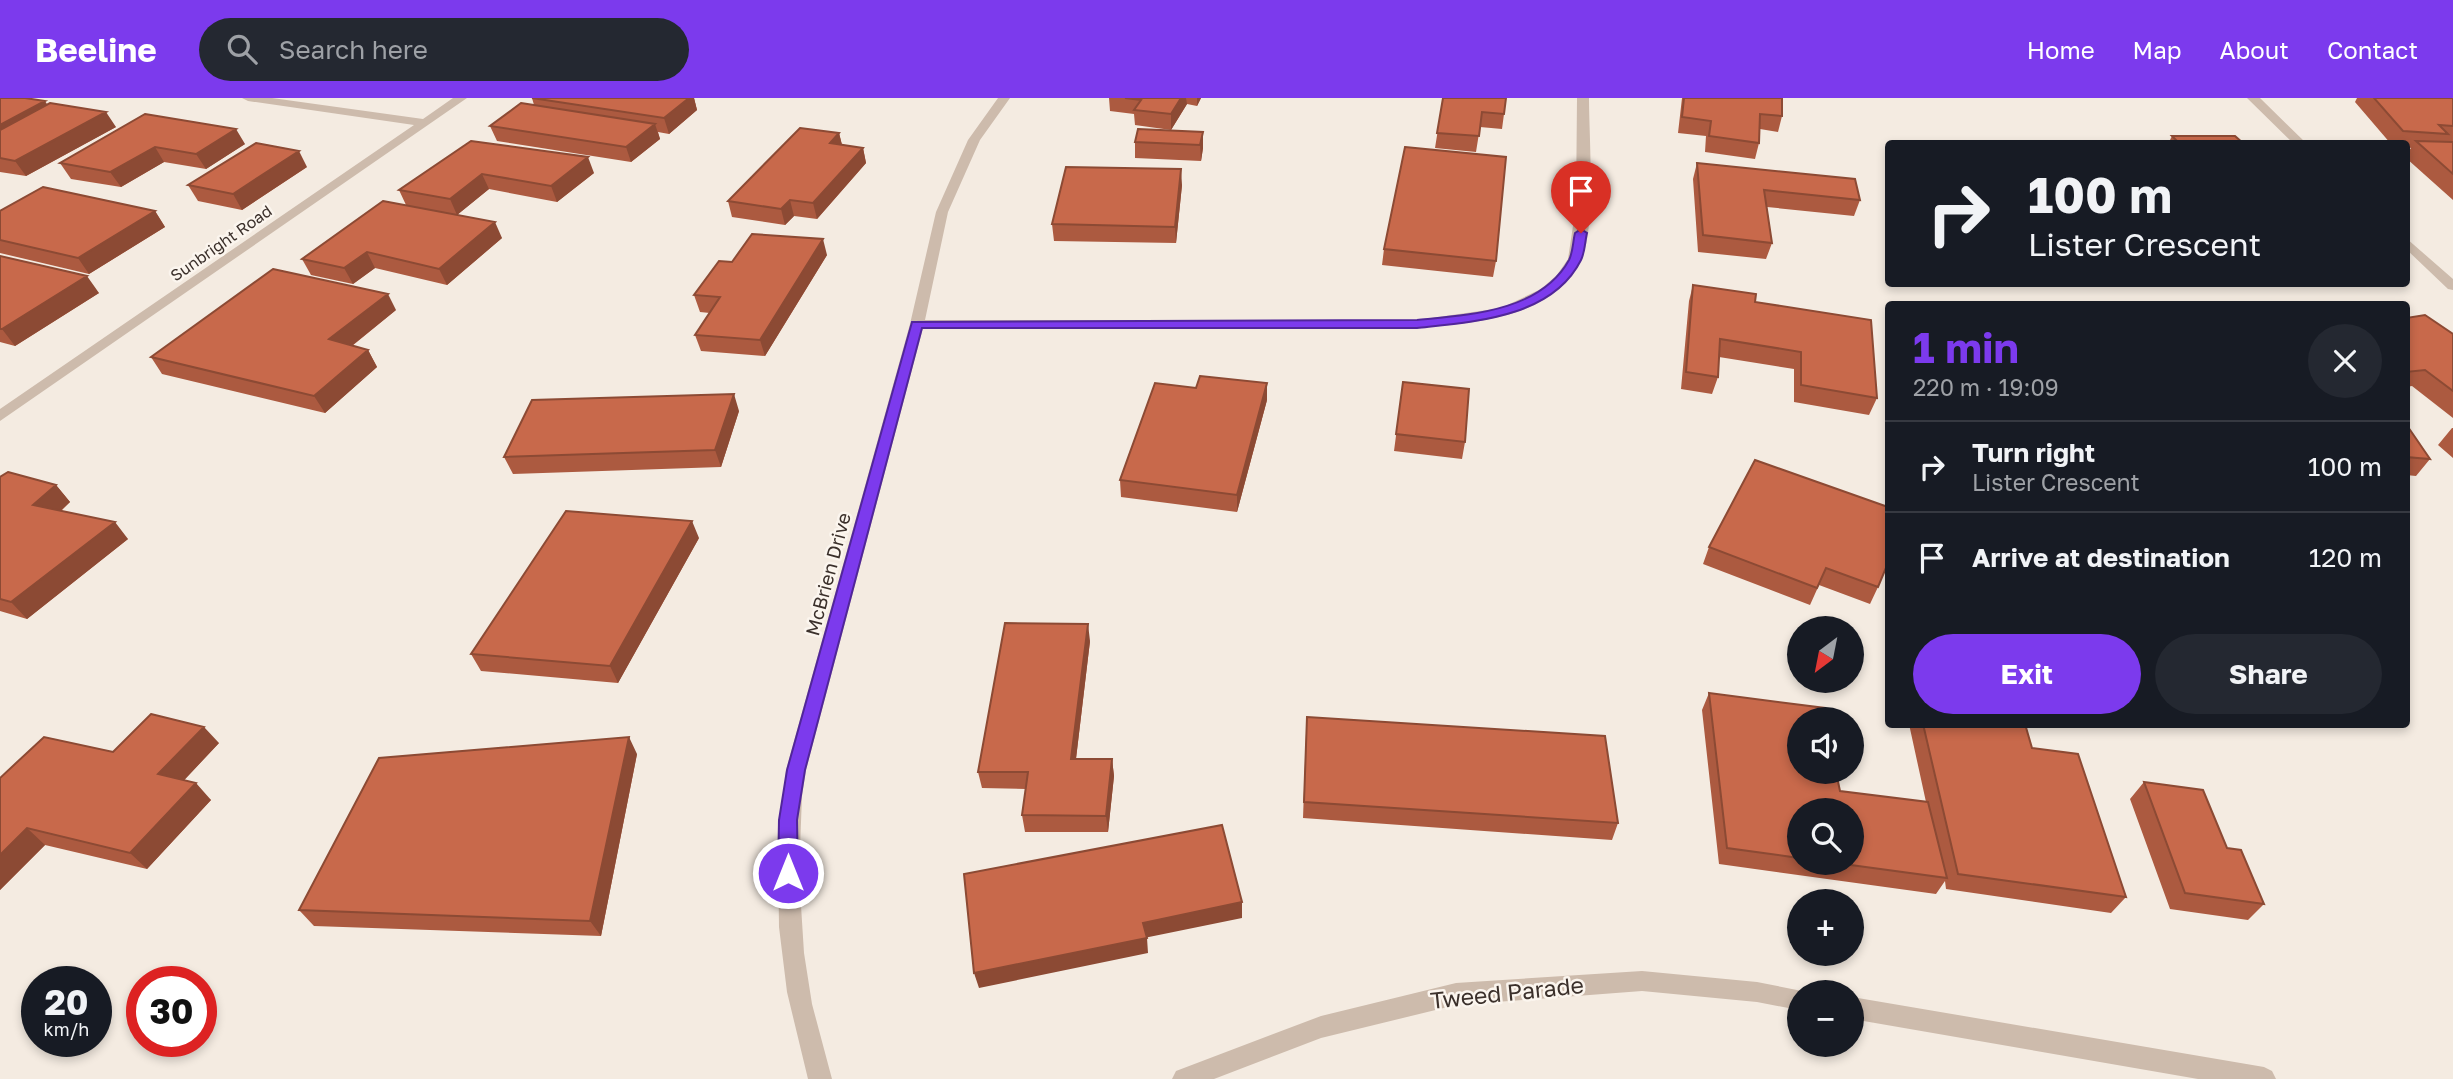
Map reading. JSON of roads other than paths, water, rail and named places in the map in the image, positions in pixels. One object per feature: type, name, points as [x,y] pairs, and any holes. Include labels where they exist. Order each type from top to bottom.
[{"type":"street","points":[[248,98],[425,122]]},
{"type":"street","name":"Sunbright Road","points":[[0,416],[461,98]]},
{"type":"street","name":"McBrien Drive","points":[[820,1079],[796,981],[788,899],[788,820],[796,770],[917,324],[947,199],[974,140],[1004,98]]},
{"type":"street","points":[[917,324],[1417,324],[1487,317],[1531,300],[1559,281],[1576,258],[1581,233],[1583,98]]},
{"type":"street","points":[[2253,98],[2297,140]]},
{"type":"street","points":[[2410,246],[2453,286]]},
{"type":"street","points":[[2410,261],[2427,262]]},
{"type":"street","name":"Tweed Parade","points":[[1184,1079],[1321,1027],[1456,994],[1642,981],[1787,997]]},
{"type":"street","points":[[1864,1010],[2264,1079]]}]
